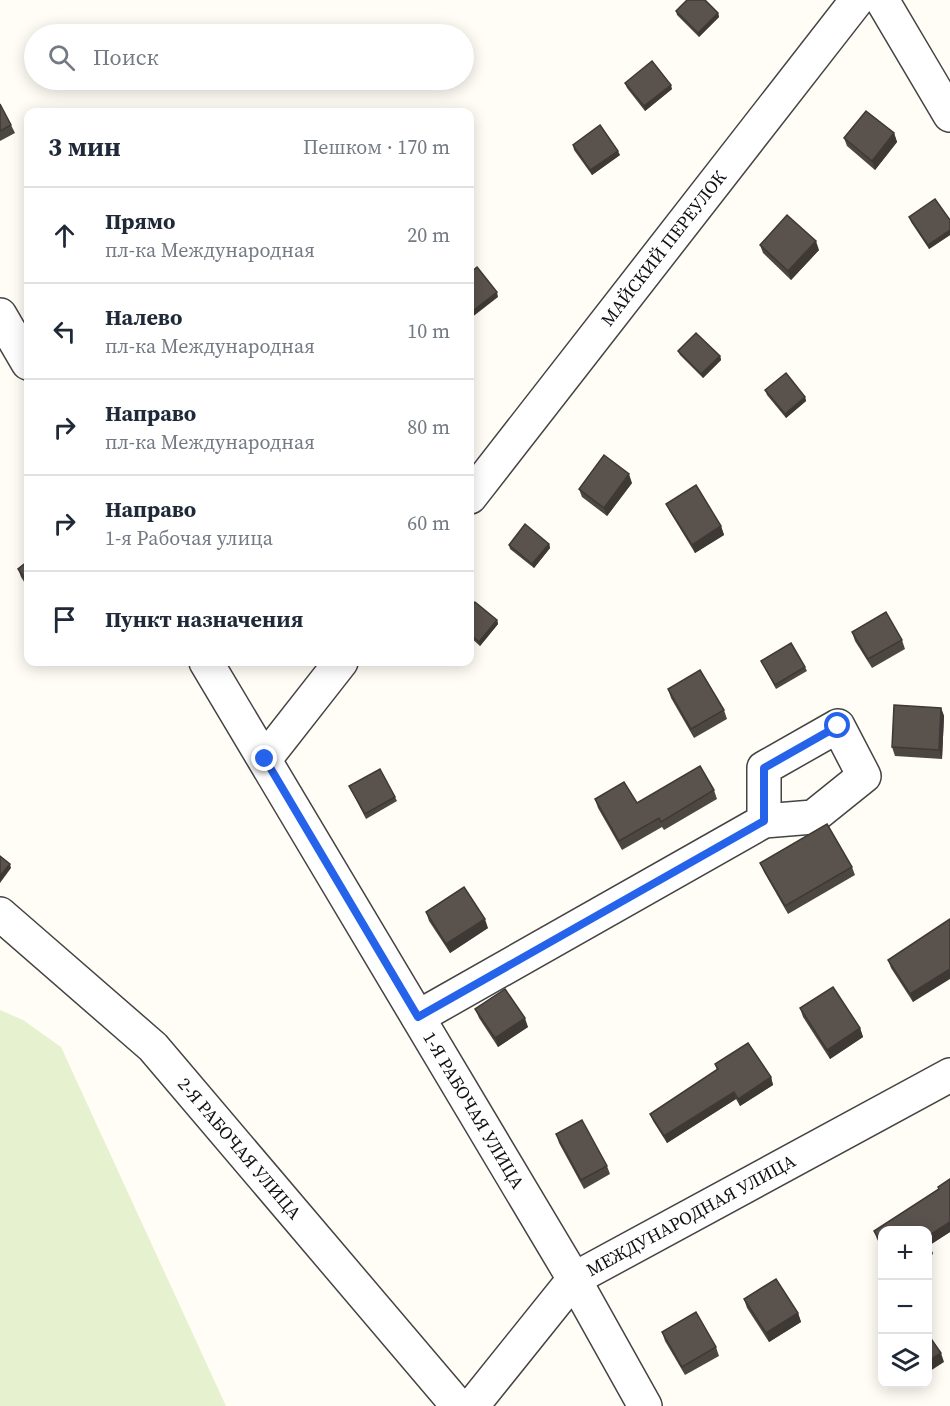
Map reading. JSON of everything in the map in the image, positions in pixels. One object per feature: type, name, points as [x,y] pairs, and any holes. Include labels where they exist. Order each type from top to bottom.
[{"type":"street","name":"МАЙСКИЙ ПЕРЕУЛОК","points":[[474,492],[857,0]]},
{"type":"street","points":[[882,0],[950,115]]},
{"type":"street","points":[[0,315],[24,356]]},
{"type":"street","name":"1-Я РАБОЧАЯ УЛИЦА","points":[[208,666],[574,1279],[645,1406]]},
{"type":"street","points":[[265,759],[338,666]]},
{"type":"street","points":[[418,1017],[764,821]]},
{"type":"street","name":"2-Я РАБОЧАЯ УЛИЦА","points":[[0,914],[153,1047],[458,1406]]},
{"type":"street","name":"МЕЖДУНАРОДНАЯ УЛИЦА","points":[[472,1406],[574,1279],[950,1075]]},
{"type":"green space","points":[[0,1010],[23,1020],[61,1047],[226,1406],[0,1406]]},
{"type":"building","points":[[687,0],[705,0],[718,13],[698,33],[676,11]]},
{"type":"building","points":[[652,61],[671,85],[644,106],[625,83]]},
{"type":"building","points":[[0,104],[11,125],[0,131]]},
{"type":"building","points":[[866,111],[894,133],[872,161],[844,138]]},
{"type":"building","points":[[600,125],[618,151],[590,170],[573,145]]},
{"type":"building","points":[[935,199],[950,220],[950,230],[928,245],[909,217]]},
{"type":"building","points":[[787,215],[816,241],[788,271],[760,245]]},
{"type":"building","points":[[477,267],[497,292],[474,310],[474,270]]},
{"type":"building","points":[[696,333],[720,356],[701,374],[678,351]]},
{"type":"building","points":[[786,373],[805,397],[785,414],[765,390]]},
{"type":"building","points":[[604,455],[629,474],[604,508],[579,489]]},
{"type":"building","points":[[696,485],[721,526],[692,545],[666,504]]},
{"type":"building","points":[[525,524],[549,544],[532,564],[509,545]]},
{"type":"building","points":[[24,564],[24,577],[18,569]]},
{"type":"building","points":[[474,603],[497,620],[479,642],[474,638]]},
{"type":"building","points":[[886,612],[902,640],[868,659],[852,632]]},
{"type":"building","points":[[791,643],[805,667],[775,685],[761,661]]},
{"type":"building","points":[[700,670],[724,710],[691,729],[668,689]]},
{"type":"building","points":[[894,705],[941,708],[939,750],[892,747]]},
{"type":"building","points":[[700,766],[714,790],[661,822],[659,818],[619,841],[595,799],[624,782],[637,803]]},
{"type":"building","points":[[380,769],[395,797],[365,814],[349,786]]},
{"type":"building","points":[[827,824],[852,867],[785,906],[760,863]]},
{"type":"building","points":[[0,856],[10,864],[0,876]]},
{"type":"building","points":[[464,887],[485,919],[446,944],[426,912]]},
{"type":"building","points":[[950,919],[950,969],[910,994],[888,960]]},
{"type":"building","points":[[833,987],[860,1028],[827,1050],[800,1008]]},
{"type":"building","points":[[505,989],[525,1018],[495,1038],[475,1009]]},
{"type":"building","points":[[748,1043],[771,1077],[738,1099],[734,1092],[664,1136],[650,1114],[718,1069],[715,1064]]},
{"type":"building","points":[[582,1120],[607,1166],[581,1180],[556,1134]]},
{"type":"building","points":[[950,1179],[950,1222],[932,1234],[932,1226],[882,1226],[939,1189],[938,1187]]},
{"type":"building","points":[[776,1279],[798,1313],[766,1333],[744,1299]]},
{"type":"building","points":[[696,1312],[716,1347],[682,1367],[662,1332]]},
{"type":"building","points":[[932,1340],[941,1353],[932,1359]]},
{"type":"route","points":[[265,759],[418,1017],[764,821],[764,768],[838,726]]}]
